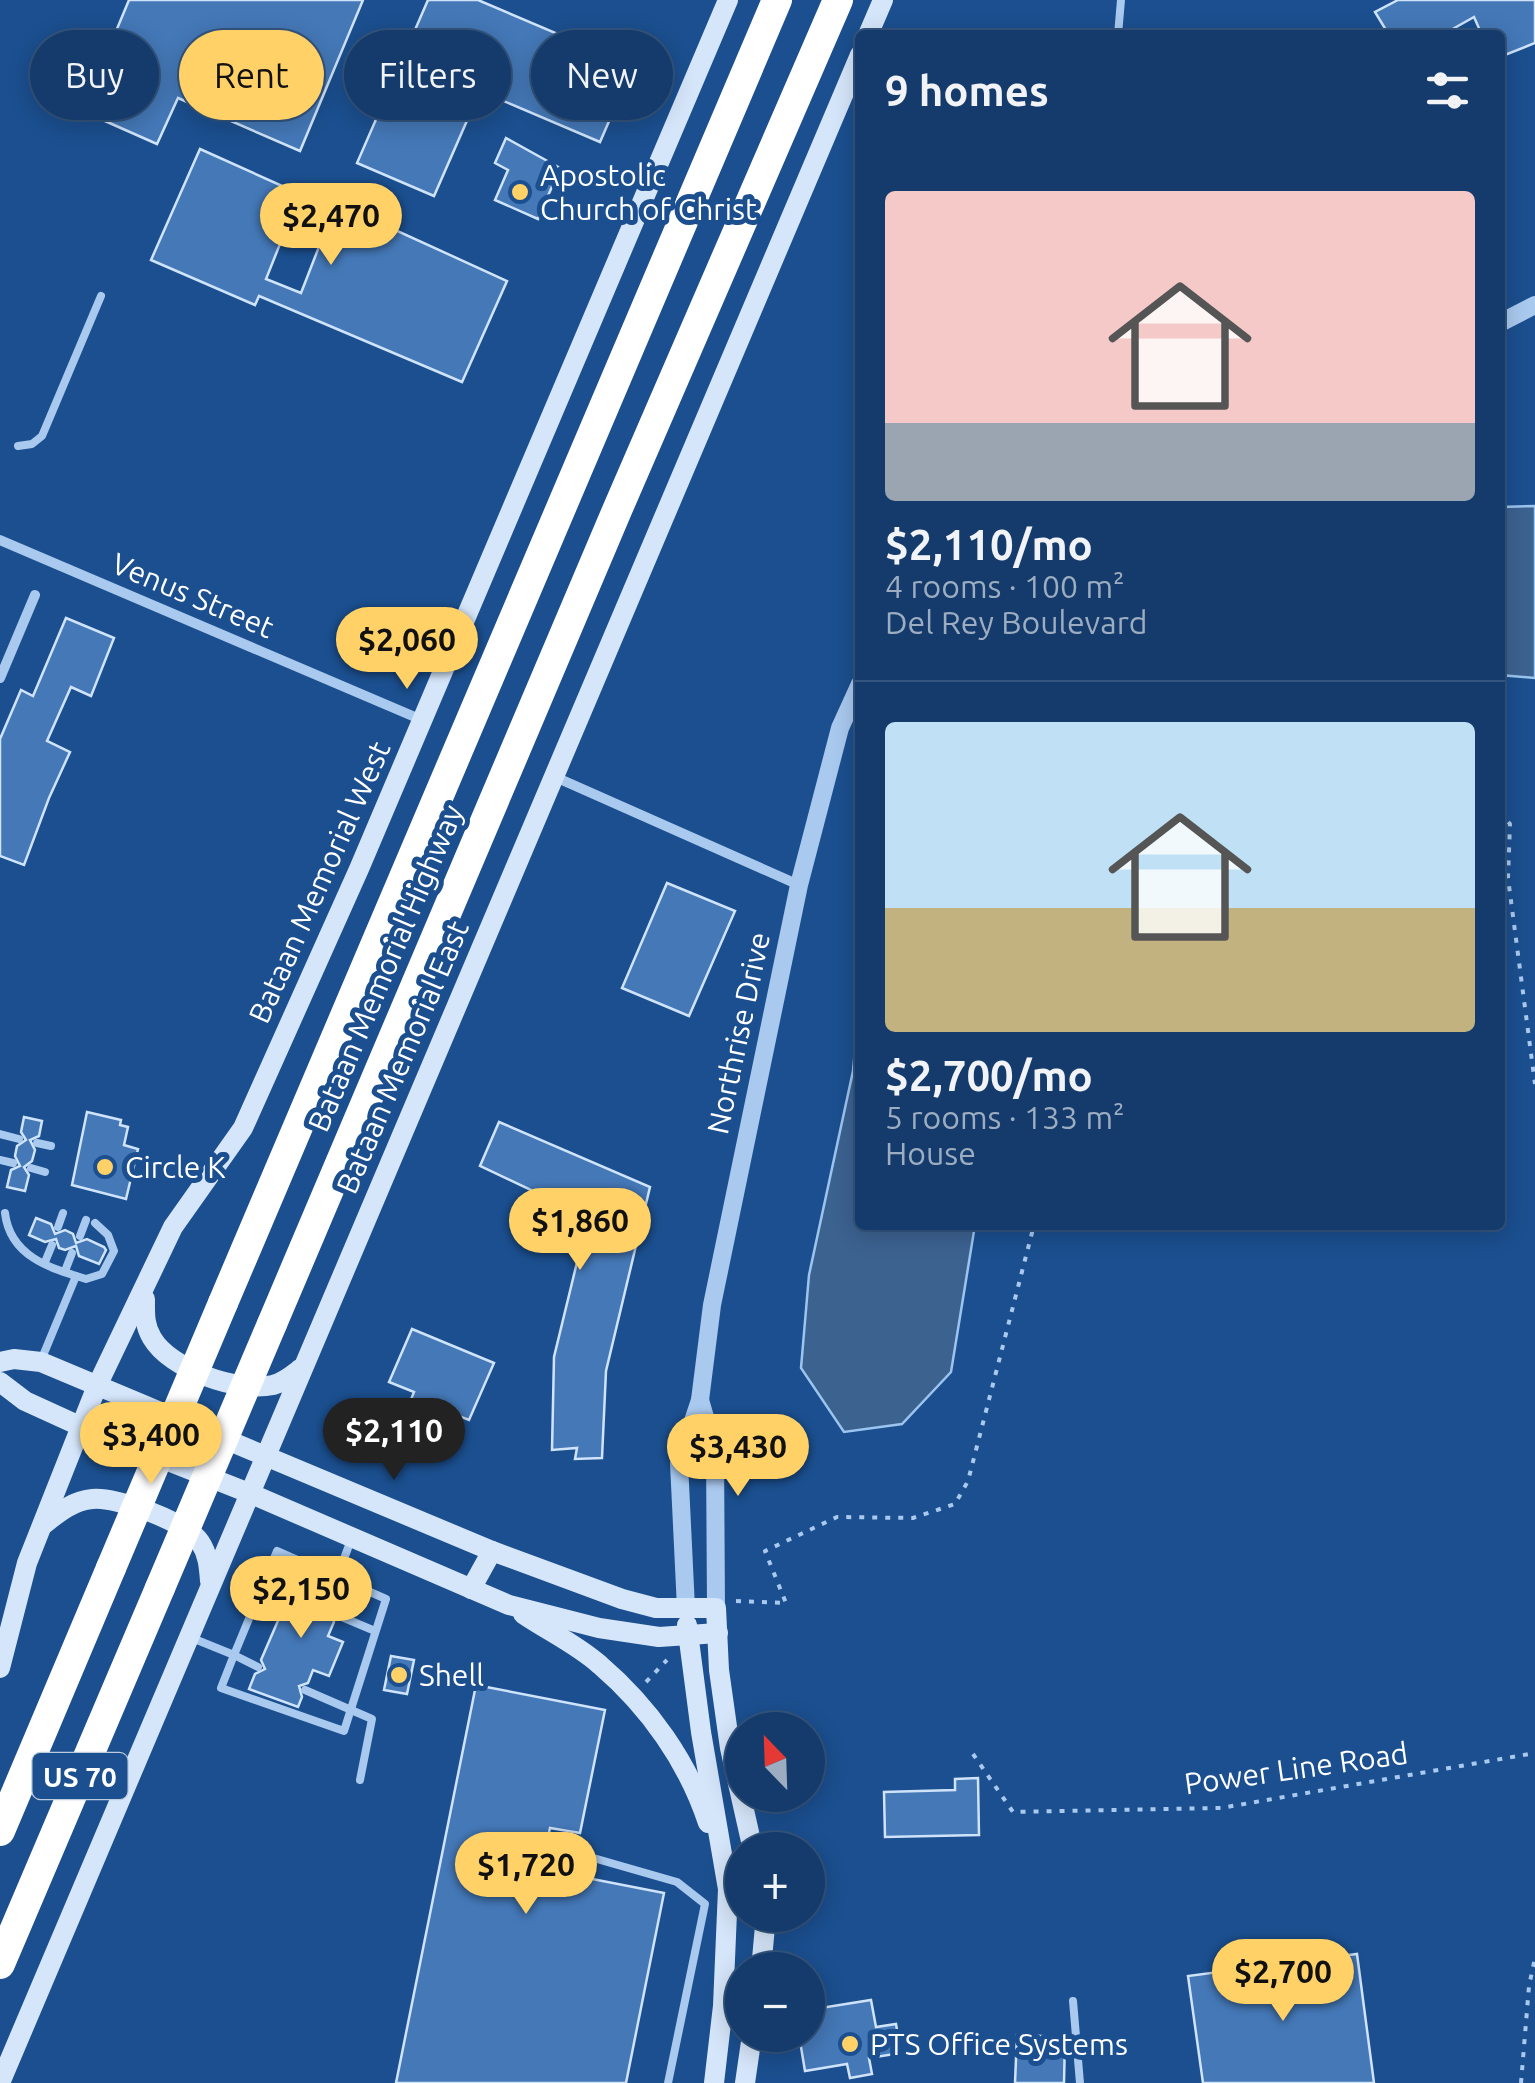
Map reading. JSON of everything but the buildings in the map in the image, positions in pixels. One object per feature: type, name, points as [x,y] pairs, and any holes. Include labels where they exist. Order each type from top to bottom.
[{"type":"highway","name":"Bataan Memorial Highway","points":[[0,1830],[776,0]]},
{"type":"highway","name":"Bataan Memorial Highway","points":[[0,1964],[610,525],[838,0]]},
{"type":"main road","name":"Bataan Memorial West","points":[[0,1668],[16,1598],[97,1386],[173,1227],[243,1128],[422,720],[728,0]]},
{"type":"main road","points":[[870,30],[883,0]]},
{"type":"main road","name":"Bataan Memorial East","points":[[0,2083],[855,67]]},
{"type":"main road","points":[[144,1292],[145,1323],[153,1340],[178,1364],[237,1386],[268,1386],[285,1381],[300,1369]]},
{"type":"main road","points":[[0,1362],[40,1362],[492,1550],[622,1599],[656,1608],[716,1604]]},
{"type":"main road","points":[[0,1382],[26,1402],[249,1492],[509,1605],[598,1663],[642,1706],[675,1751],[702,1804],[725,1879]]},
{"type":"main road","points":[[41,1528],[68,1506],[81,1501],[94,1498],[121,1502],[191,1532],[206,1554],[210,1583]]},
{"type":"main road","points":[[471,1588],[492,1550]]},
{"type":"main road","name":"Northrise Drive","points":[[716,1604],[730,1748],[750,1832]]},
{"type":"main road","points":[[509,1605],[599,1628],[658,1637],[718,1633]]},
{"type":"main road","name":"Northrise Drive","points":[[686,1608],[701,1732],[725,1872]]},
{"type":"main road","points":[[714,2083],[726,1932]]},
{"type":"main road","points":[[745,2083],[750,2052]]},
{"type":"street","points":[[1505,320],[1535,304]]},
{"type":"street","name":"Venus Street","points":[[0,540],[422,720]]},
{"type":"street","points":[[0,678],[35,595]]},
{"type":"street","name":"Northrise Drive","points":[[686,1608],[679,1463],[700,1400],[712,1306],[799,885],[840,728],[855,695]]},
{"type":"street","points":[[553,776],[799,885]]},
{"type":"street","name":"Northrise Drive","points":[[700,1400],[715,1451],[716,1604]]},
{"type":"lane","points":[[1118,30],[1120,0]]},
{"type":"lane","points":[[18,446],[32,444],[42,436],[100,296]]},
{"type":"lane","points":[[0,1134],[19,1139]]},
{"type":"lane","points":[[37,1142],[51,1146]]},
{"type":"lane","points":[[0,1160],[13,1163]]},
{"type":"lane","points":[[31,1168],[45,1172]]},
{"type":"lane","points":[[6,1213],[17,1247],[76,1276],[86,1279],[102,1274],[114,1252],[108,1235],[90,1222],[80,1236]]},
{"type":"lane","points":[[58,1227],[62,1213]]},
{"type":"lane","points":[[45,1262],[52,1244]]},
{"type":"lane","points":[[65,1271],[72,1253]]},
{"type":"lane","points":[[40,1362],[76,1276]]},
{"type":"lane","points":[[338,1575],[352,1537]]},
{"type":"lane","points":[[277,1551],[386,1599],[344,1731],[222,1688],[264,1582],[277,1551]]},
{"type":"lane","points":[[264,1582],[290,1593]]},
{"type":"lane","points":[[337,1614],[375,1631]]},
{"type":"lane","points":[[187,1636],[258,1667]]},
{"type":"lane","points":[[305,1690],[372,1719],[360,1780]]},
{"type":"lane","points":[[566,1836],[576,1853],[677,1882],[705,1904],[668,2083]]},
{"type":"lane","points":[[1072,2001],[1080,2083]]},
{"type":"path","points":[[1505,818],[1510,824],[1508,878],[1535,1084]]},
{"type":"path","points":[[716,1604],[786,1604],[765,1551],[836,1517],[913,1518],[954,1504],[968,1481],[1033,1230]]},
{"type":"path","points":[[645,1683],[667,1660]]},
{"type":"path","name":"Power Line Road","points":[[973,1754],[1014,1812],[1221,1808],[1535,1753]]},
{"type":"path","points":[[1520,2083],[1535,1958]]},
{"type":"water","points":[[1535,506],[1535,678],[1505,675],[1505,507]]},
{"type":"water","points":[[855,1050],[855,1230],[974,1230],[951,1372],[902,1424],[844,1432],[801,1368],[809,1275]]},
{"type":"place","name":"Apostolic Church of Christ","points":[[520,192]]},
{"type":"place","name":"Circle K","points":[[105,1167]]},
{"type":"place","name":"Shell","points":[[399,1675]]},
{"type":"place","name":"PTS Office Systems","points":[[850,2044]]}]
